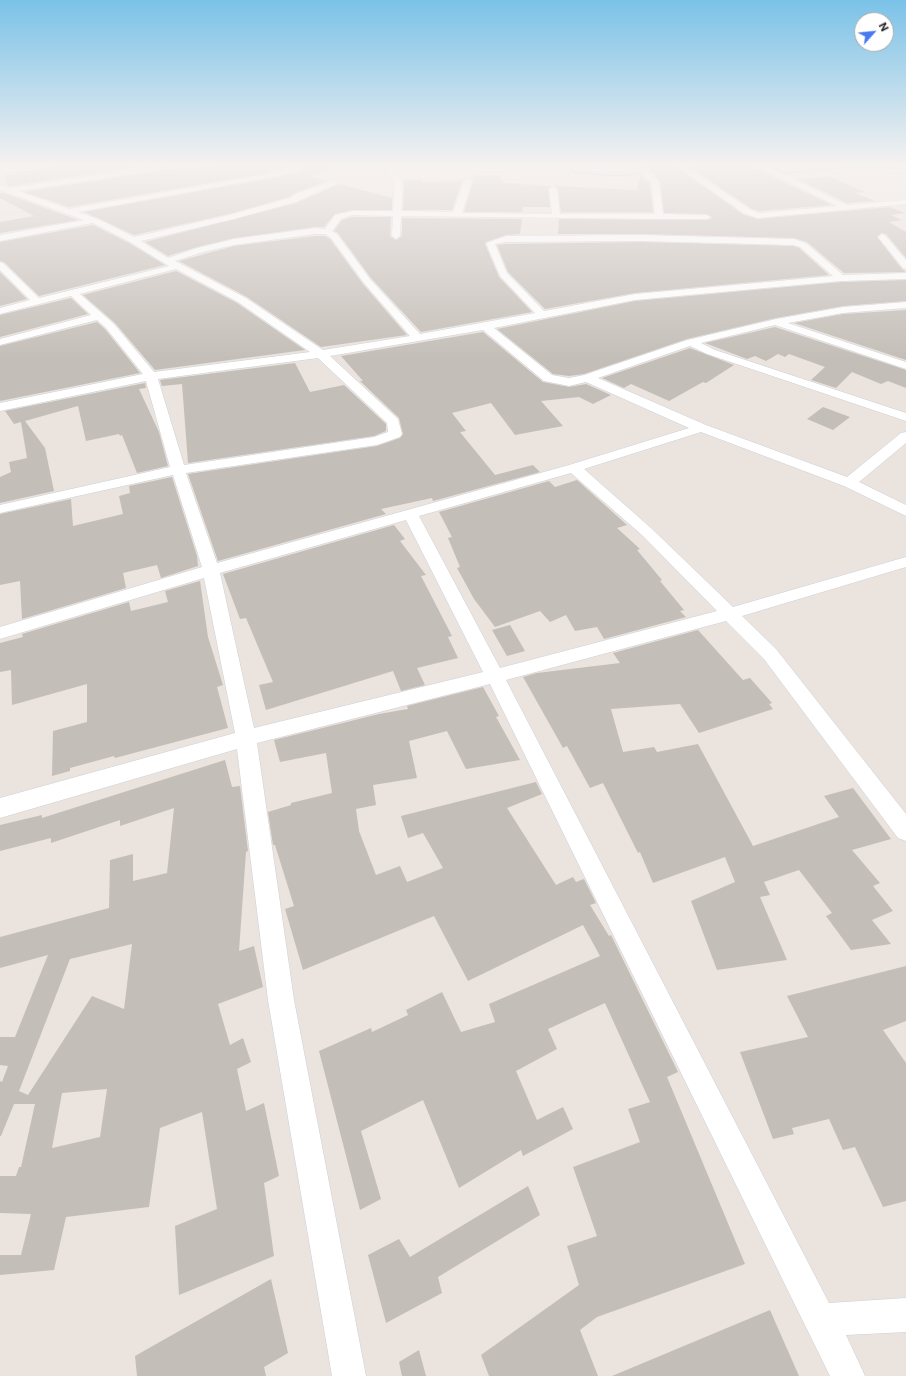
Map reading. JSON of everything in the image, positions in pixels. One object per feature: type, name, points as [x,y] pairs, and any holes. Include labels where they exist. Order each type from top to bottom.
[{"type":"street","points":[[0,238],[44,230]]},
{"type":"street","points":[[0,509],[178,470],[377,441],[395,434],[393,422],[321,354],[242,300],[113,230]]},
{"type":"street","points":[[133,240],[175,230]]},
{"type":"street","points":[[396,230],[396,236]]},
{"type":"street","points":[[167,260],[234,242],[315,231],[327,232],[334,236],[367,281],[417,337]]},
{"type":"street","points":[[882,237],[906,266]]},
{"type":"street","points":[[543,316],[503,274],[490,243],[506,239],[522,238],[641,238],[794,242],[802,245],[841,278]]},
{"type":"street","points":[[0,265],[36,301]]},
{"type":"street","points":[[0,311],[178,266]]},
{"type":"street","points":[[0,407],[151,376],[321,354],[543,316],[635,297],[841,278],[906,276]]},
{"type":"street","points":[[72,292],[110,326],[151,376],[178,470],[211,570],[246,738],[281,1000],[349,1376]]},
{"type":"street","points":[[486,326],[548,378],[569,382],[587,378],[691,342],[776,322],[843,310],[906,305]]},
{"type":"street","points":[[0,342],[98,316]]},
{"type":"street","points":[[776,322],[906,366]]},
{"type":"street","points":[[691,342],[711,352],[906,417]]},
{"type":"street","points":[[587,378],[701,428],[849,483],[906,511]]},
{"type":"street","points":[[0,633],[211,570],[574,468],[701,428]]},
{"type":"street","points":[[849,483],[906,436]]},
{"type":"street","points":[[574,468],[647,532],[770,654],[906,831]]},
{"type":"street","points":[[411,515],[495,676],[848,1376]]},
{"type":"street","points":[[0,808],[246,738],[495,676],[729,614],[906,562]]},
{"type":"street","points":[[821,1320],[906,1315]]},
{"type":"building","points":[[0,230],[17,230],[0,233]]},
{"type":"building","points":[[64,230],[103,230],[129,243],[165,265],[39,296],[4,262],[0,261],[0,242]]},
{"type":"building","points":[[124,230],[156,230],[134,235]]},
{"type":"building","points":[[191,230],[291,230],[234,238],[168,256],[145,242]]},
{"type":"building","points":[[390,230],[390,236],[396,240],[402,236],[402,230],[521,230],[520,234],[506,235],[486,242],[485,244],[499,277],[532,312],[421,332],[371,278],[338,233],[334,231]]},
{"type":"building","points":[[558,230],[903,230],[906,232],[906,258],[886,234],[881,233],[877,237],[906,272],[844,273],[807,242],[794,238],[641,234],[558,234]]},
{"type":"building","points":[[325,236],[330,239],[363,284],[407,335],[321,347],[247,297],[179,261],[234,246]]},
{"type":"building","points":[[641,242],[793,246],[799,248],[829,275],[635,293],[545,309],[508,272],[497,245]]},
{"type":"building","points":[[176,271],[237,303],[305,350],[155,370],[115,323],[83,295]]},
{"type":"building","points":[[0,272],[27,299],[0,306]]},
{"type":"building","points":[[906,280],[906,301],[843,306],[776,318],[687,339],[584,374],[569,376],[553,374],[497,329],[635,301],[841,282]]},
{"type":"building","points":[[71,298],[88,314],[0,337],[0,315]]},
{"type":"building","points":[[906,310],[906,360],[794,323],[843,314]]},
{"type":"building","points":[[97,322],[105,329],[140,373],[0,401],[0,346]]},
{"type":"building","points":[[775,327],[906,370],[906,388],[888,381],[881,384],[852,372],[836,388],[811,380],[825,367],[789,354],[785,357],[778,354],[766,361],[755,356],[747,359],[705,343]]},
{"type":"building","points":[[483,332],[543,382],[569,387],[586,384],[611,395],[593,404],[579,397],[541,401],[563,426],[515,435],[491,403],[452,413],[466,431],[460,432],[495,475],[533,465],[540,472],[433,501],[432,498],[381,509],[386,514],[218,561],[188,474],[377,446],[400,438],[403,434],[399,418],[360,381],[363,381],[341,356]]},
{"type":"building","points":[[690,348],[734,365],[706,383],[703,382],[669,401],[631,384],[624,388],[602,378]]},
{"type":"building","points":[[295,363],[310,392],[344,385],[386,424],[386,431],[374,436],[188,463],[182,384],[162,386],[160,380]]},
{"type":"building","points":[[145,383],[146,388],[139,389],[159,432],[168,466],[137,473],[122,435],[120,436],[119,434],[86,441],[78,406],[25,421],[45,448],[54,491],[0,503],[0,477],[11,472],[9,462],[27,458],[21,422],[14,424],[5,411]]},
{"type":"building","points":[[823,407],[850,417],[833,430],[807,419]]},
{"type":"building","points":[[172,477],[197,556],[198,566],[161,578],[157,565],[123,573],[126,588],[22,619],[20,581],[0,585],[0,514],[71,499],[73,526],[123,514],[119,496],[130,493],[129,486]]},
{"type":"building","points":[[577,480],[627,525],[617,528],[640,549],[637,550],[684,610],[680,611],[686,617],[604,639],[597,627],[575,631],[566,615],[550,622],[540,611],[495,627],[474,599],[457,568],[460,567],[448,538],[452,537],[439,512],[549,481],[555,487]]},
{"type":"building","points":[[394,525],[405,539],[400,541],[426,575],[421,576],[452,636],[448,637],[458,658],[417,668],[425,685],[401,691],[393,671],[266,710],[259,685],[273,682],[246,618],[240,619],[223,574]]},
{"type":"building","points":[[200,581],[208,637],[223,685],[217,687],[228,728],[115,758],[114,756],[70,768],[70,771],[52,776],[53,731],[87,722],[87,684],[12,705],[11,670],[0,672],[0,643],[23,637],[22,634],[129,602],[131,611],[168,602],[165,591]]},
{"type":"building","points":[[510,625],[525,651],[507,656],[492,630]]},
{"type":"building","points":[[698,630],[743,680],[750,678],[772,703],[769,704],[773,709],[699,733],[680,704],[611,709],[623,752],[654,747],[657,752],[698,744],[753,846],[839,817],[824,796],[853,788],[891,839],[852,850],[880,883],[873,886],[893,911],[872,920],[891,944],[851,950],[826,916],[832,913],[799,870],[764,882],[770,895],[760,897],[787,960],[717,970],[691,901],[735,882],[725,857],[653,883],[640,852],[638,853],[603,783],[590,788],[567,746],[563,748],[523,677],[537,673],[620,663],[613,653]]},
{"type":"building","points":[[483,687],[499,716],[496,717],[520,760],[466,769],[447,731],[409,741],[417,778],[373,785],[376,805],[356,809],[359,831],[376,875],[400,866],[407,882],[443,868],[423,833],[408,838],[401,816],[536,782],[542,794],[507,808],[556,885],[573,877],[576,882],[584,879],[596,903],[590,905],[609,936],[611,935],[678,1072],[667,1077],[745,1264],[597,1317],[580,1330],[598,1376],[489,1376],[481,1355],[579,1285],[567,1246],[597,1236],[573,1167],[640,1142],[628,1109],[650,1102],[605,1003],[548,1029],[557,1049],[516,1071],[537,1120],[563,1107],[573,1129],[523,1156],[521,1150],[459,1188],[423,1100],[361,1131],[381,1199],[360,1210],[319,1051],[371,1028],[372,1032],[408,1015],[406,1010],[442,992],[461,1032],[495,1022],[489,1004],[600,956],[583,925],[468,981],[434,916],[303,970],[285,909],[294,906],[275,845],[273,845],[268,812],[291,805],[291,803],[332,793],[326,753],[280,762],[274,740],[379,714],[408,709],[407,706]]},
{"type":"building","points":[[225,760],[232,787],[240,786],[248,851],[246,852],[239,951],[254,946],[263,987],[218,1004],[230,1045],[243,1038],[251,1062],[237,1069],[246,1111],[264,1103],[279,1176],[264,1183],[274,1256],[179,1295],[175,1226],[217,1209],[202,1112],[160,1128],[149,1207],[66,1217],[54,1270],[0,1275],[0,1255],[21,1255],[31,1214],[0,1213],[0,1176],[16,1176],[19,1167],[21,1167],[35,1104],[14,1104],[0,1136],[0,1081],[2,1082],[8,1066],[0,1065],[0,1037],[15,1037],[48,955],[0,968],[0,937],[109,908],[110,860],[133,854],[133,881],[167,873],[174,808],[120,826],[120,820],[51,843],[51,838],[0,851],[0,825],[42,815],[42,818]],"holes":[[[132,944],[124,1009],[92,996],[28,1095],[19,1091],[70,959]],[[107,1089],[100,1137],[52,1148],[62,1093]]]},
{"type":"building","points":[[906,966],[906,1021],[883,1030],[906,1063],[906,1201],[883,1207],[855,1147],[843,1150],[829,1119],[792,1128],[794,1134],[773,1139],[740,1052],[808,1037],[787,996]]},
{"type":"building","points":[[528,1186],[540,1215],[438,1277],[442,1293],[386,1323],[368,1255],[399,1239],[410,1257]]},
{"type":"building","points":[[271,1279],[288,1353],[264,1367],[266,1376],[137,1376],[135,1356]]},
{"type":"building","points":[[770,1310],[799,1376],[612,1376]]},
{"type":"building","points":[[419,1350],[426,1376],[402,1376],[399,1362]]}]
